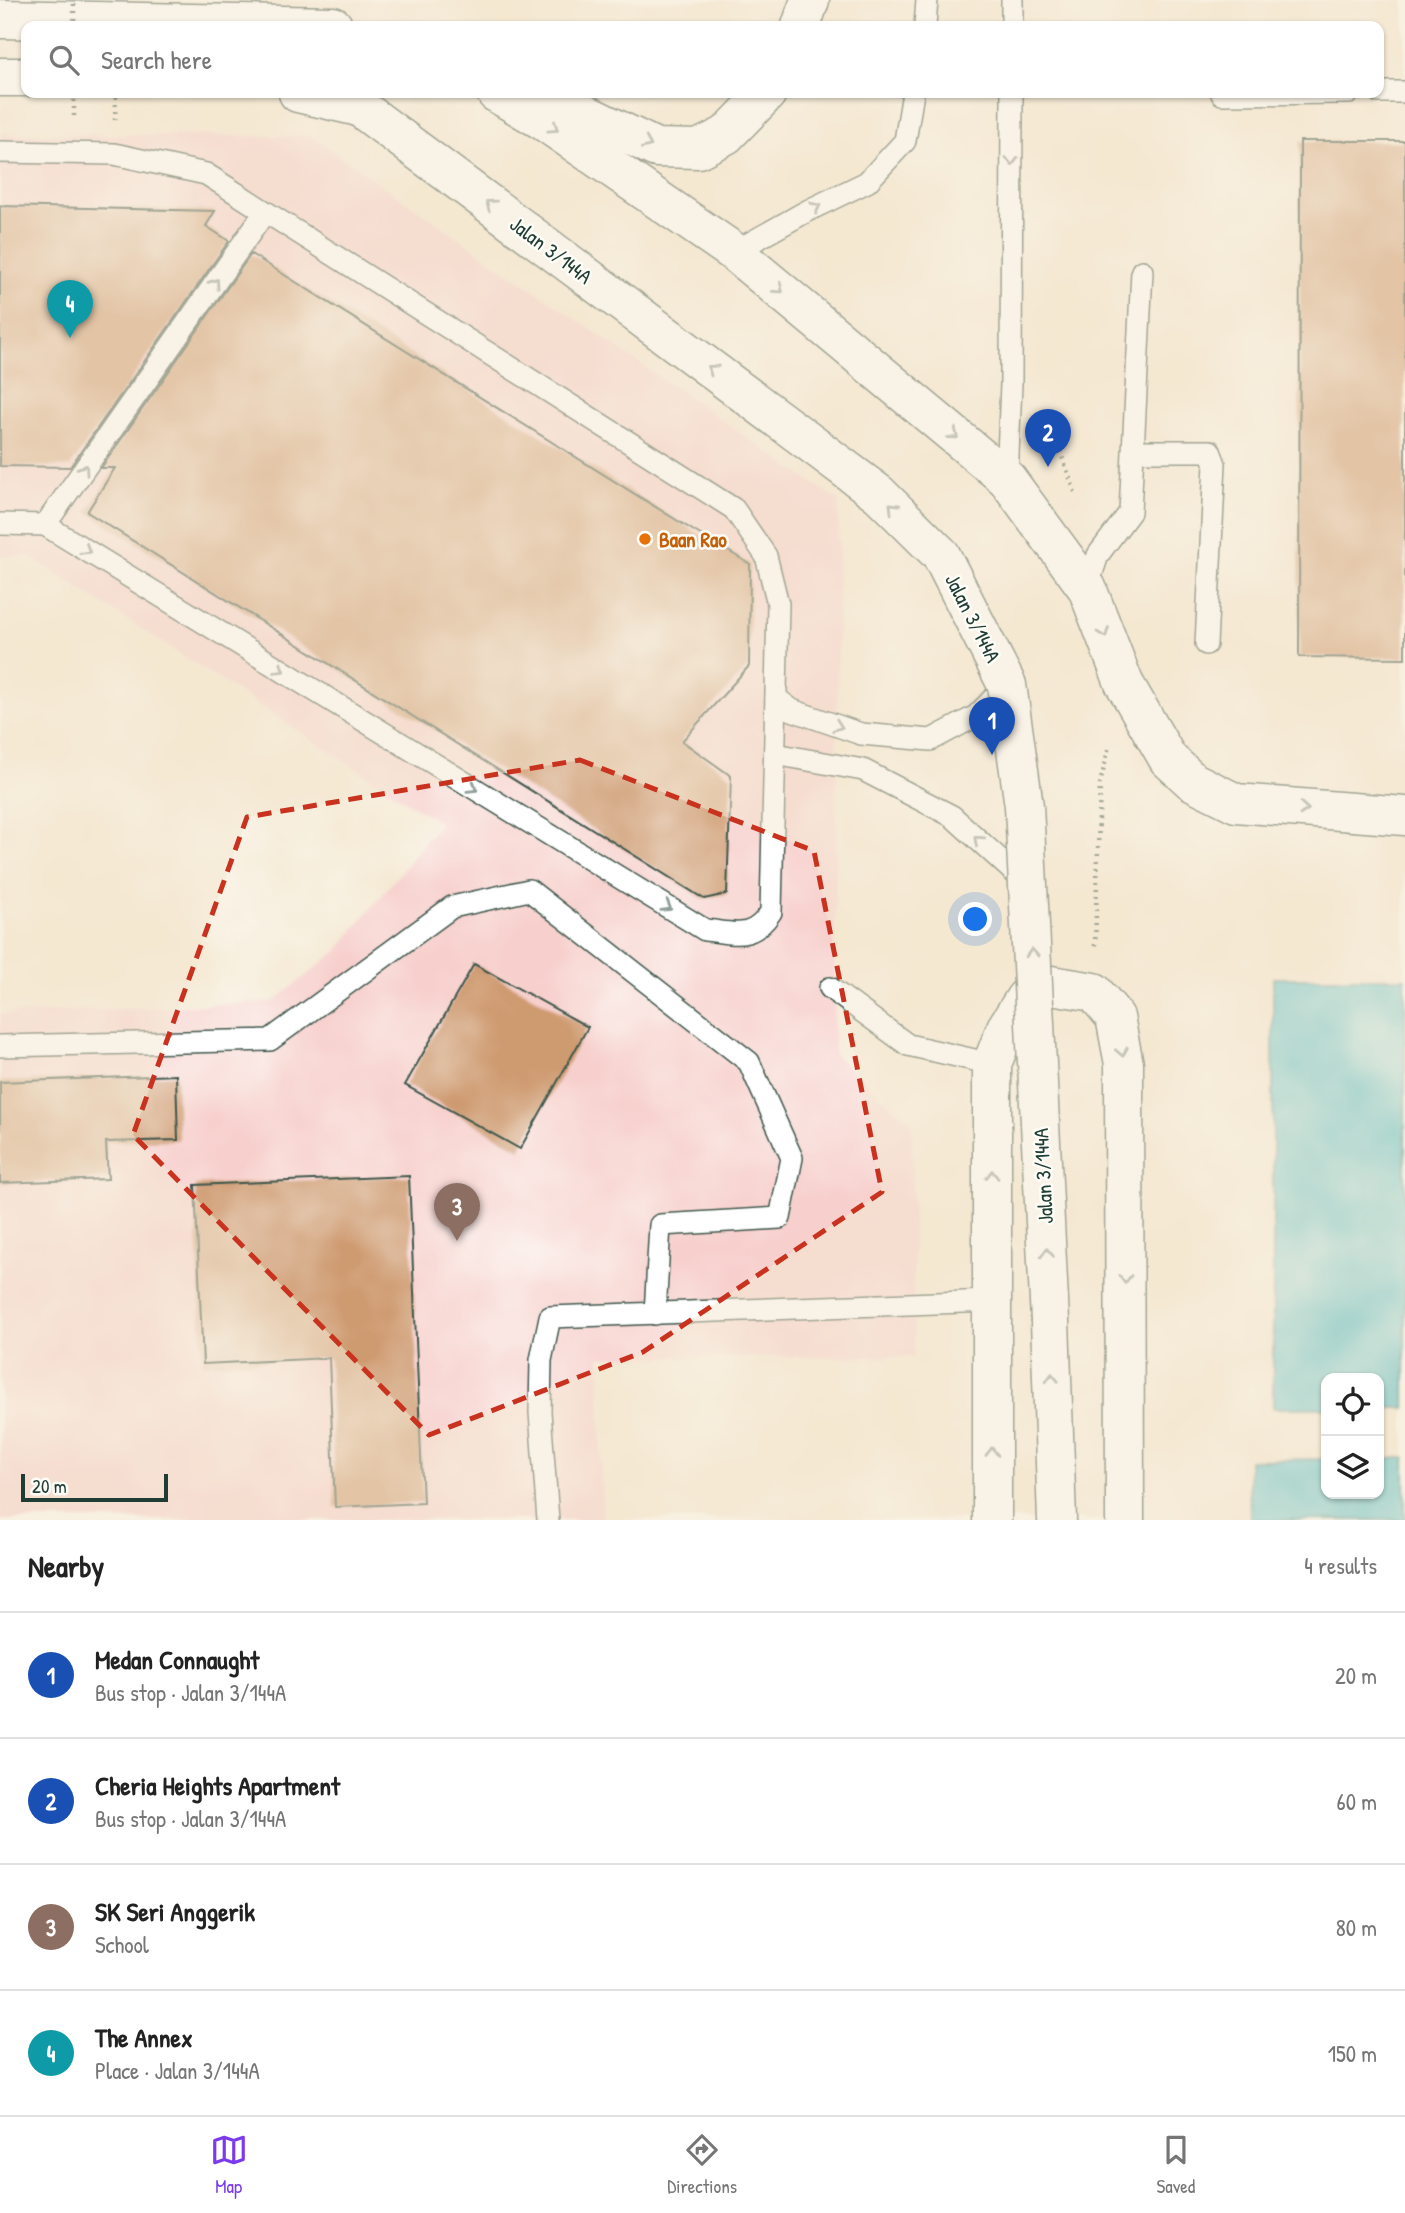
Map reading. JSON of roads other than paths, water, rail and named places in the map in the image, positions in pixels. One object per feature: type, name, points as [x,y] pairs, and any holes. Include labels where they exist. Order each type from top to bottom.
[{"type":"street","points":[[803,21],[810,0]]},
{"type":"street","points":[[0,19],[95,21]]},
{"type":"street","points":[[0,77],[21,77]]},
{"type":"street","name":"Jalan 3/144A","points":[[320,98],[359,107],[880,494],[941,555],[1007,685],[1024,806],[1050,1321],[1057,1520]]},
{"type":"street","points":[[504,98],[545,122],[734,252],[1007,479],[1087,588],[1124,683],[1168,759],[1192,781],[1236,803],[1405,816]]},
{"type":"street","points":[[552,98],[656,148],[698,149],[726,135],[762,98]]},
{"type":"street","points":[[992,1520],[992,1064],[1006,1028],[1025,998],[1051,985],[1094,992],[1115,1017],[1124,1064],[1125,1520]]},
{"type":"lane","points":[[925,21],[926,0]]},
{"type":"lane","points":[[1012,0],[1012,21]]},
{"type":"lane","points":[[1384,92],[1405,92]]},
{"type":"lane","points":[[734,252],[807,211],[867,183],[905,141],[912,98]]},
{"type":"lane","points":[[1007,479],[1011,384],[1012,98]]},
{"type":"lane","points":[[0,152],[114,154],[206,174],[734,509],[766,556],[778,604],[771,912],[762,926],[744,934],[705,930],[45,525],[0,524]]},
{"type":"lane","points":[[45,525],[265,212]]},
{"type":"lane","points":[[1087,588],[1098,555],[1130,512],[1142,271]]},
{"type":"lane","points":[[1133,451],[1210,451],[1215,464],[1206,644]]},
{"type":"lane","points":[[776,698],[792,710],[862,734],[931,740],[976,716],[1007,685]]},
{"type":"lane","points":[[775,754],[863,770],[951,816],[1028,886]]},
{"type":"lane","points":[[0,1046],[270,1040],[452,907],[529,891],[749,1062],[792,1158],[780,1218],[660,1224],[655,1314]]},
{"type":"lane","points":[[830,988],[908,1045],[992,1064]]},
{"type":"lane","points":[[548,1520],[540,1412],[541,1360],[550,1317],[992,1301]]},
{"type":"water","points":[[1273,978],[1405,978],[1405,1408],[1384,1408],[1384,1373],[1321,1373],[1321,1408],[1273,1408]]},
{"type":"water","points":[[1384,1458],[1405,1458],[1405,1520],[1250,1520],[1249,1460],[1321,1459],[1321,1499],[1384,1499]]},
{"type":"place","name":"The Annex","points":[[70,338]]},
{"type":"place","name":"Cheria Heights Apartment","points":[[1048,467]]},
{"type":"place","name":"Baan Rao","points":[[645,539]]},
{"type":"place","name":"Medan Connaught","points":[[992,755]]},
{"type":"place","name":"SK Seri Anggerik","points":[[457,1241]]}]
